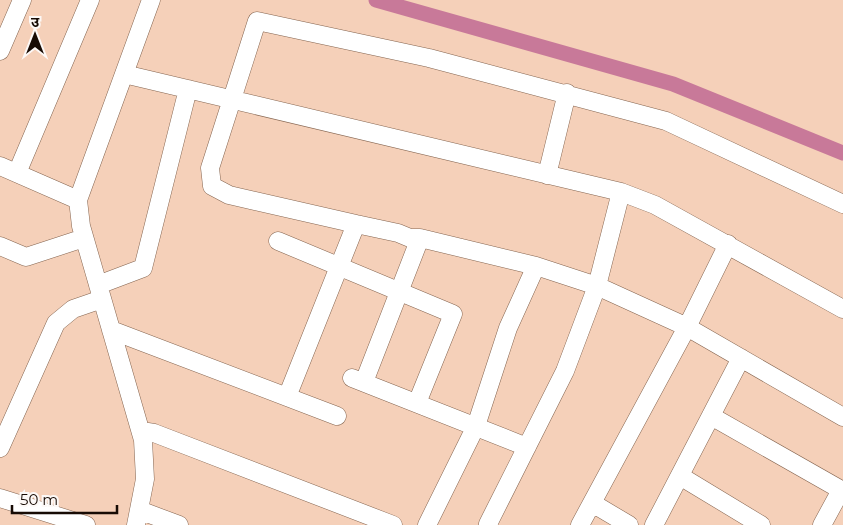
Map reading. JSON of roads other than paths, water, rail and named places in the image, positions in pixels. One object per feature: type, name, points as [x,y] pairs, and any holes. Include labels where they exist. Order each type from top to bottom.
[{"type":"street","points":[[0,50],[22,0]]},
{"type":"street","points":[[17,173],[90,0]]},
{"type":"street","points":[[151,0],[78,200],[84,238],[143,440],[145,479],[138,517],[179,525]]},
{"type":"street","points":[[843,204],[666,121],[567,93],[428,58],[257,21],[210,168],[212,186],[229,195],[536,266],[597,286],[686,327],[843,417]]},
{"type":"street","points":[[124,74],[621,192],[655,205],[843,309]]},
{"type":"street","points":[[0,448],[56,323],[73,309],[142,268],[188,89]]},
{"type":"street","points":[[546,175],[567,93]]},
{"type":"street","points":[[0,166],[78,200]]},
{"type":"street","points":[[489,525],[565,371],[597,286],[621,192]]},
{"type":"street","points":[[287,397],[356,224]]},
{"type":"street","points":[[0,246],[26,257],[84,238]]},
{"type":"street","points":[[420,238],[400,291],[358,380],[528,447]]},
{"type":"street","points":[[278,241],[453,314],[418,404]]},
{"type":"street","points":[[580,525],[686,327],[728,244]]},
{"type":"street","points":[[427,525],[476,426],[508,328],[536,266]]},
{"type":"street","points":[[111,330],[337,416]]},
{"type":"street","points":[[654,525],[741,358]]},
{"type":"street","points":[[711,416],[842,491],[822,525]]},
{"type":"street","points":[[141,431],[154,433],[393,525]]},
{"type":"street","points":[[680,476],[761,525]]},
{"type":"street","points":[[0,498],[86,525]]},
{"type":"street","points":[[592,503],[629,525]]},
{"type":"waterway","points":[[376,0],[673,84],[843,153]]}]
